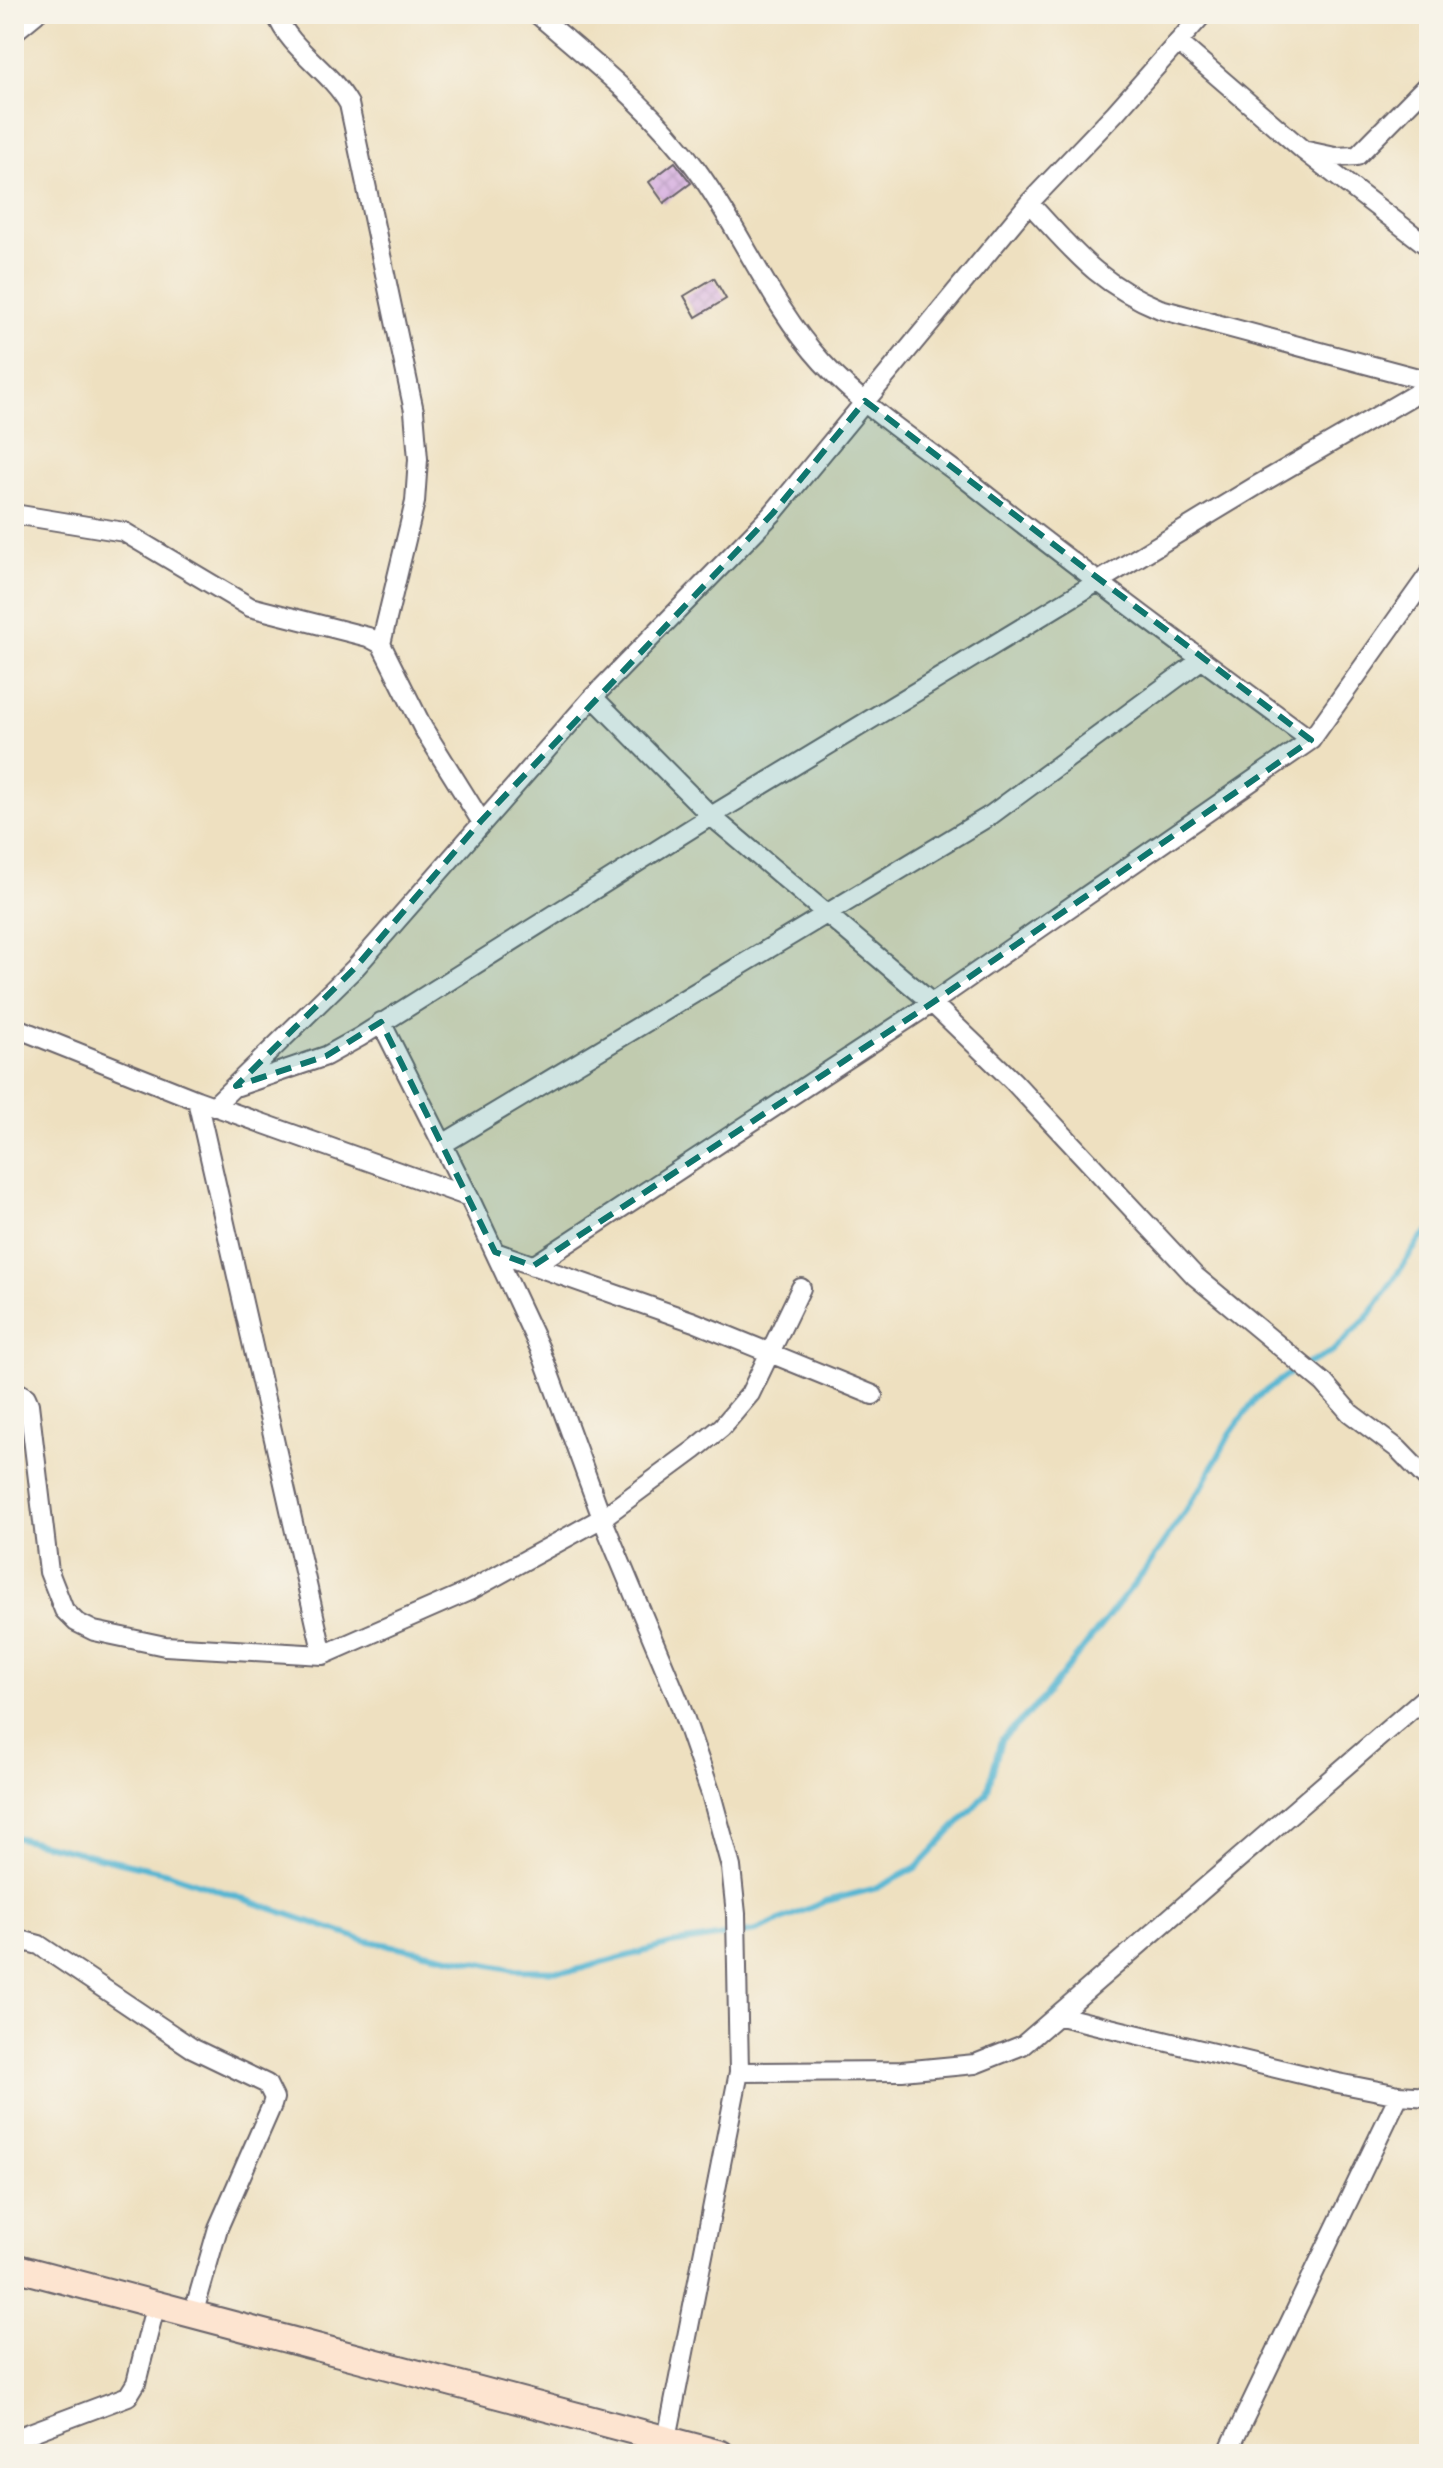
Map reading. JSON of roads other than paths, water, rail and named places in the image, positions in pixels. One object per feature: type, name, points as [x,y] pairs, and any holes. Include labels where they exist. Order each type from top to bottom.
[{"type":"street","points":[[14,32],[36,14]]},
{"type":"street","points":[[276,14],[281,25],[329,75],[349,104],[414,411],[418,459],[415,502],[381,644]]},
{"type":"street","points":[[537,14],[634,97],[668,133],[698,171],[795,330],[824,364],[865,401],[1097,583],[1311,740]]},
{"type":"street","points":[[236,1086],[355,968],[593,697],[773,513],[1029,203],[1203,14]]},
{"type":"street","points":[[1178,42],[1303,150],[1429,247]]},
{"type":"street","points":[[1303,150],[1335,157],[1357,156],[1429,83]]},
{"type":"street","points":[[1029,203],[1092,270],[1122,293],[1160,309],[1429,384]]},
{"type":"street","points":[[206,1102],[236,1086],[326,1056],[504,949],[711,816],[1429,384]]},
{"type":"street","points":[[14,514],[124,532],[250,607],[368,637],[381,644],[423,728],[481,821]]},
{"type":"street","points":[[533,1266],[932,1003],[1311,740],[1429,574]]},
{"type":"street","points":[[443,1144],[1021,796],[1201,660]]},
{"type":"street","points":[[593,697],[711,816],[932,1003],[1013,1081],[1195,1276],[1324,1383],[1350,1413],[1398,1449],[1429,1481]]},
{"type":"street","points":[[381,1022],[469,1197],[540,1349],[602,1518],[679,1702],[711,1794],[731,1867],[738,1960],[739,2072],[666,2446]]},
{"type":"street","points":[[14,1027],[206,1102],[469,1197]]},
{"type":"street","points":[[206,1102],[323,1655]]},
{"type":"street","points":[[495,1252],[769,1352],[873,1395]]},
{"type":"street","points":[[14,1390],[26,1397],[29,1404],[49,1572],[64,1610],[76,1622],[94,1631],[165,1646],[323,1655],[469,1591],[602,1518],[722,1427],[750,1394],[801,1288]]},
{"type":"street","points":[[739,2072],[902,2071],[975,2064],[1023,2045],[1429,1694]]},
{"type":"street","points":[[14,1945],[24,1941],[39,1945],[192,2048],[267,2084],[272,2091],[272,2105],[218,2228],[193,2315]]},
{"type":"street","points":[[1060,2016],[1399,2095],[1429,2097]]},
{"type":"street","points":[[1227,2454],[1399,2095]]},
{"type":"street","points":[[14,2267],[156,2303],[666,2446],[721,2454]]},
{"type":"street","points":[[14,2439],[128,2396],[136,2383],[156,2303]]},
{"type":"waterway","points":[[14,1837],[168,1873],[363,1940],[516,1970],[572,1971],[671,1944],[756,1931],[826,1901],[877,1888],[917,1867],[987,1793],[1001,1740],[1042,1700],[1146,1569],[1203,1485],[1230,1434],[1256,1398],[1293,1371],[1332,1352],[1369,1316],[1419,1241],[1429,1232]]}]
